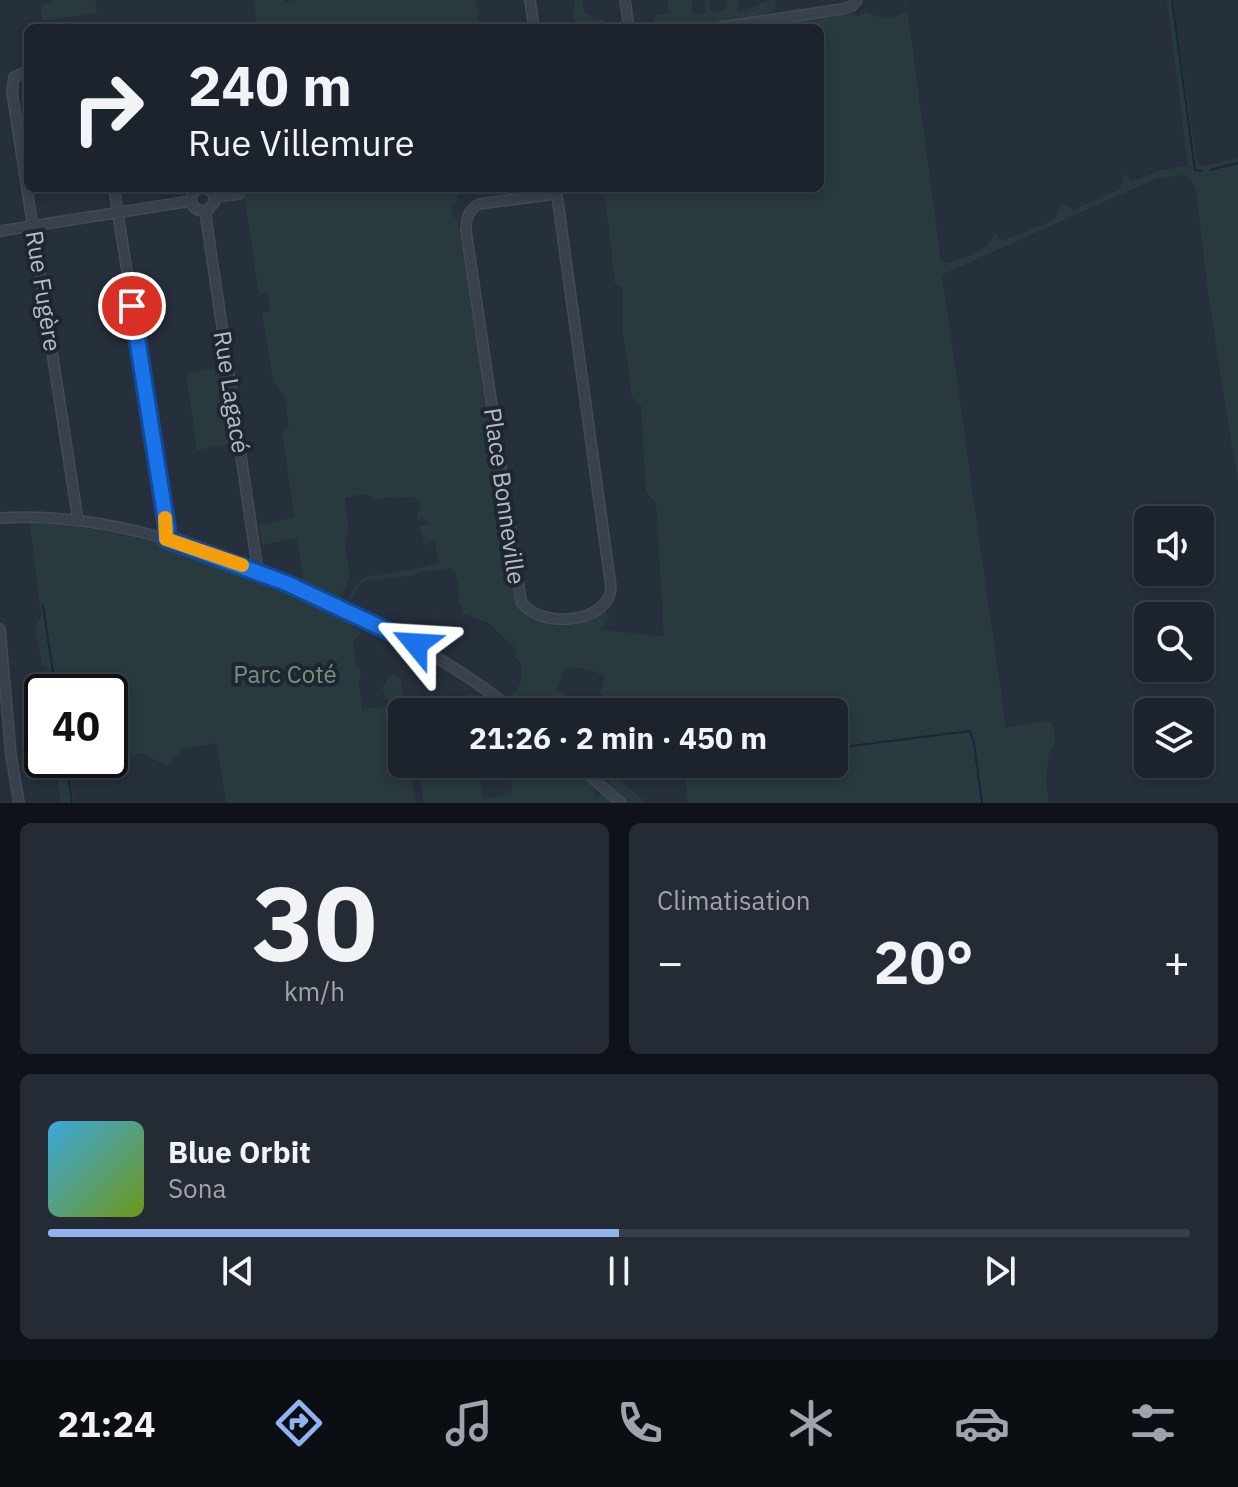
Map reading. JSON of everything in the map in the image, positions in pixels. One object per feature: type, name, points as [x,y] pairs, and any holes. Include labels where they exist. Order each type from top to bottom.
[{"type":"street","points":[[530,0],[533,24]]},
{"type":"street","points":[[625,0],[628,24]]},
{"type":"street","points":[[742,24],[842,9],[852,6],[857,0]]},
{"type":"street","name":"Rue Fugère","points":[[24,72],[16,75],[12,84],[24,162]]},
{"type":"street","name":"Rue Fugère","points":[[29,192],[78,520]]},
{"type":"street","points":[[114,192],[167,528],[166,539]]},
{"type":"street","points":[[194,192],[191,201],[194,208],[205,211],[214,205],[215,197]]},
{"type":"street","points":[[210,192],[215,197]]},
{"type":"street","name":"Place Bonneville","points":[[550,192],[479,204],[467,216],[466,231],[521,601],[527,611],[534,615],[573,618],[590,615],[603,608],[611,596],[611,587],[556,192]]},
{"type":"street","points":[[215,197],[239,194]]},
{"type":"street","points":[[0,231],[191,201]]},
{"type":"street","name":"Rue Lagacé","points":[[205,211],[258,572]]},
{"type":"street","points":[[0,518],[42,517],[124,527],[258,572],[416,644],[497,698]]},
{"type":"street","points":[[0,629],[11,755],[19,803]]},
{"type":"street","points":[[0,757],[11,755]]},
{"type":"street","points":[[592,778],[621,803]]},
{"type":"green space","points":[[54,0],[95,0],[97,13],[42,21],[41,6]]},
{"type":"green space","points":[[255,0],[284,0],[289,3],[297,0],[475,0],[479,12],[478,24],[256,24]]},
{"type":"green space","points":[[575,0],[583,0],[584,12],[595,20],[605,20],[604,24],[577,24],[573,13]]},
{"type":"green space","points":[[667,0],[692,0],[693,14],[705,15],[704,0],[710,0],[710,11],[725,10],[725,0],[739,0],[738,11],[776,0],[772,12],[742,20],[718,24],[651,24],[656,15],[669,13]]},
{"type":"green space","points":[[906,0],[941,261],[947,263],[976,253],[988,244],[995,231],[999,239],[1004,240],[1049,222],[1055,217],[1061,202],[1073,210],[1120,189],[1125,174],[1131,182],[1162,170],[1188,166],[1167,0],[1173,0],[1197,163],[1204,166],[1238,158],[1238,485],[1209,300],[1196,190],[1186,175],[1157,178],[942,275],[1006,728],[1051,722],[1055,745],[1049,753],[1046,780],[1049,803],[688,803],[685,778],[848,778],[848,698],[610,698],[600,693],[605,676],[590,670],[566,667],[556,689],[567,695],[565,698],[510,698],[521,683],[521,663],[514,656],[517,650],[488,623],[462,613],[463,609],[457,601],[460,596],[455,572],[451,569],[365,581],[352,600],[349,598],[365,577],[439,562],[434,540],[425,546],[419,526],[428,524],[424,518],[418,520],[416,517],[421,506],[413,497],[375,499],[364,494],[345,498],[349,532],[345,549],[349,577],[337,600],[304,587],[297,538],[262,545],[259,525],[294,518],[282,429],[289,428],[285,397],[273,381],[262,313],[270,311],[268,295],[259,295],[245,199],[241,199],[240,192],[458,192],[457,202],[451,206],[453,216],[458,220],[519,607],[528,618],[558,622],[587,619],[606,611],[610,618],[600,630],[664,636],[656,503],[646,492],[641,405],[632,398],[623,332],[623,288],[615,284],[604,192],[824,192],[824,24],[770,24],[848,12],[858,16],[866,12],[881,17],[906,11]]},
{"type":"green space","points":[[222,366],[234,443],[197,450],[186,373]]},
{"type":"green space","name":"Parc Coté","points":[[30,523],[72,526],[155,543],[234,569],[351,618],[352,628],[358,629],[361,634],[353,640],[356,664],[360,668],[362,711],[388,704],[388,778],[412,778],[415,803],[226,803],[217,743],[183,749],[166,766],[142,753],[128,755],[128,674],[48,674],[47,665],[42,665],[35,629],[41,615]]},
{"type":"green space","points":[[391,674],[401,679],[403,698],[388,698],[388,702],[382,688]]},
{"type":"green space","points":[[469,694],[482,698],[462,698]]},
{"type":"green space","points":[[58,778],[71,778],[74,803],[60,803]]},
{"type":"green space","points":[[420,778],[484,778],[480,783],[485,799],[511,792],[509,778],[584,778],[597,790],[594,795],[597,798],[601,793],[612,803],[423,803]]},
{"type":"green space","points":[[611,778],[618,778],[646,803],[629,803],[608,785]]},
{"type":"waterway","points":[[1172,0],[1195,170],[1202,171]]},
{"type":"waterway","points":[[1210,170],[1238,163]]},
{"type":"waterway","points":[[43,605],[53,674]]},
{"type":"waterway","points":[[848,746],[970,731],[982,803]]},
{"type":"waterway","points":[[69,778],[72,803]]},
{"type":"slow traffic","points":[[165,518],[166,539],[242,565]]},
{"type":"route","points":[[132,306],[167,528],[166,539],[286,583],[416,644]]}]
